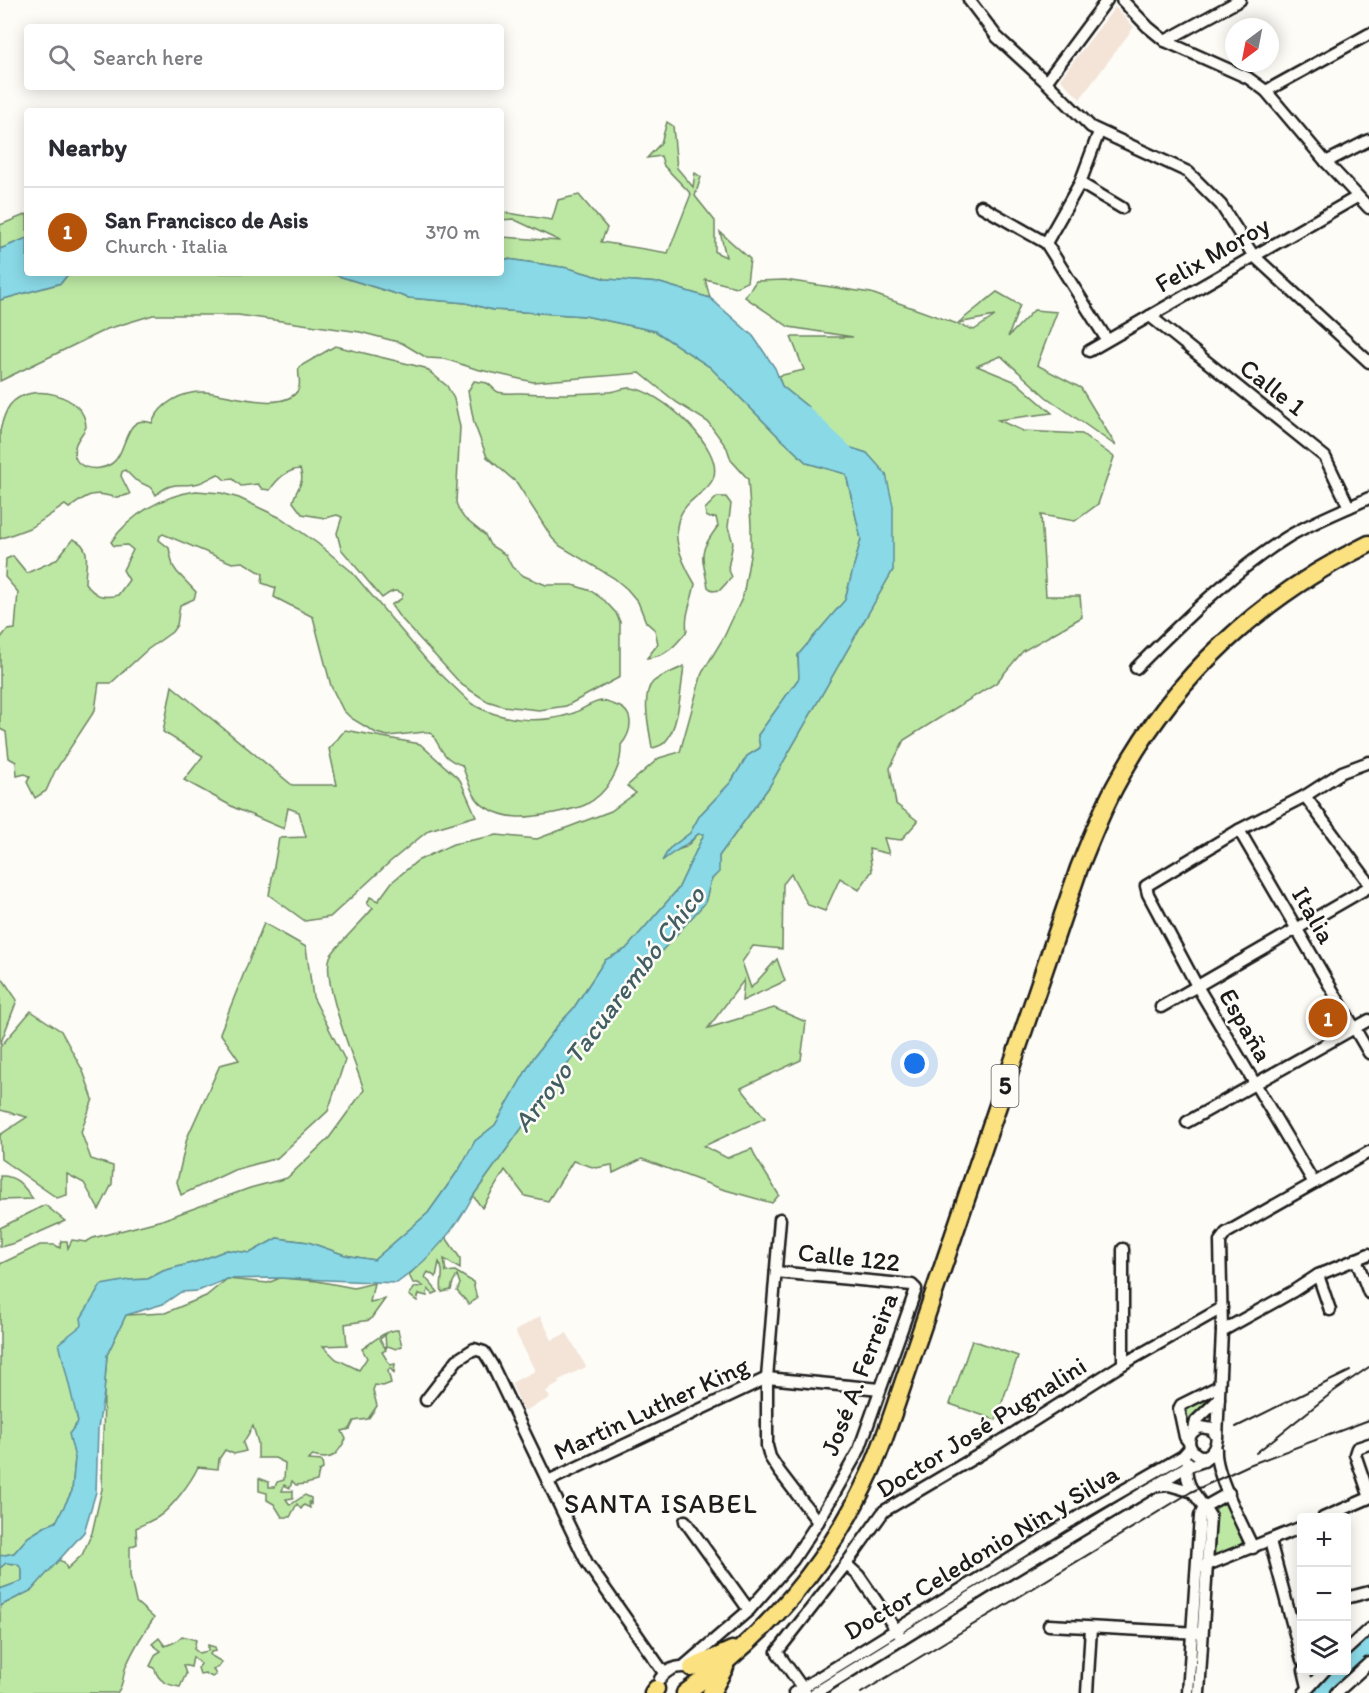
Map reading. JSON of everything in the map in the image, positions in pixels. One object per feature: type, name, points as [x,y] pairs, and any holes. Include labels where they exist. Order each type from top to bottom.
[{"type":"highway","name":"5","points":[[685,1693],[728,1661],[786,1605],[826,1551],[871,1472],[894,1413],[1079,868],[1119,779],[1164,709],[1187,681],[1228,639],[1283,593],[1317,571],[1369,544]]},
{"type":"highway","points":[[700,1680],[749,1642]]},
{"type":"street","points":[[969,0],[997,37],[1086,122],[1099,132],[1188,172],[1196,179],[1221,205],[1253,255],[1369,362]]},
{"type":"street","points":[[1046,82],[1107,0]]},
{"type":"street","points":[[1122,0],[1165,41],[1248,78],[1266,91],[1326,162],[1369,208]]},
{"type":"street","points":[[1165,41],[1240,0]]},
{"type":"street","points":[[1266,91],[1369,34]]},
{"type":"street","points":[[1046,243],[1080,183],[1099,132]]},
{"type":"street","points":[[1326,162],[1369,140]]},
{"type":"street","points":[[1080,183],[1122,208]]},
{"type":"street","name":"Felix Moroy","points":[[1089,351],[1357,197]]},
{"type":"street","points":[[981,206],[1046,243],[1107,340]]},
{"type":"street","name":"Calle 1","points":[[1150,316],[1325,457],[1349,507]]},
{"type":"street","points":[[1136,668],[1167,637],[1255,560],[1287,538],[1369,498]]},
{"type":"street","points":[[1239,830],[1305,796],[1342,772],[1369,762]]},
{"type":"street","points":[[1305,796],[1369,883]]},
{"type":"street","name":"España","points":[[1239,830],[1146,886],[1148,894],[1197,986],[1314,1183]]},
{"type":"street","name":"Italia","points":[[1239,830],[1369,1053]]},
{"type":"street","points":[[1161,1007],[1369,887]]},
{"type":"street","points":[[1187,1122],[1369,1020]]},
{"type":"street","points":[[1219,1386],[1181,1405],[1179,1409],[1185,1437],[1198,1455],[1204,1456],[1215,1447],[1219,1399],[1222,1331],[1220,1241],[1226,1233],[1369,1152]]},
{"type":"street","points":[[780,1219],[767,1378],[767,1446],[770,1457],[818,1522]]},
{"type":"street","points":[[1123,1249],[1123,1364]]},
{"type":"street","points":[[1222,1331],[1318,1275],[1369,1254]]},
{"type":"street","points":[[1356,1259],[1369,1293]]},
{"type":"street","name":"Calle 122","points":[[776,1272],[912,1285],[916,1289]]},
{"type":"street","points":[[1318,1275],[1330,1310]]},
{"type":"street","name":"José A. Ferreira","points":[[700,1680],[749,1610],[793,1560],[818,1522],[859,1450],[916,1289]]},
{"type":"street","name":"Doctor José Pugnalini","points":[[801,1691],[777,1652],[884,1511],[984,1452],[1123,1364],[1222,1308]]},
{"type":"street","points":[[426,1400],[457,1360],[474,1349],[484,1352],[587,1563],[664,1673]]},
{"type":"street","name":"Martin Luther King","points":[[548,1480],[767,1378],[880,1389]]},
{"type":"street","points":[[1204,1507],[1190,1491],[1186,1467],[1196,1421],[1219,1399]]},
{"type":"street","points":[[1194,1429],[1201,1426],[1214,1431],[1215,1460],[1253,1548]]},
{"type":"street","points":[[1334,1513],[1369,1497],[1355,1454],[1356,1448],[1369,1444]]},
{"type":"street","name":"Doctor Celedonio Nin y Silva","points":[[815,1693],[903,1639],[1084,1513],[1183,1456],[1190,1446]]},
{"type":"street","name":"Doctor Celedonio Nin y Silva","points":[[801,1691],[896,1629],[1090,1524],[1186,1467],[1204,1461],[1215,1447]]},
{"type":"street","points":[[1155,1487],[1169,1485],[1190,1491]]},
{"type":"street","points":[[1188,1693],[1197,1633],[1202,1567],[1200,1515],[1204,1507],[1229,1493]]},
{"type":"street","points":[[1084,1513],[1090,1524]]},
{"type":"street","points":[[685,1521],[749,1610]]},
{"type":"street","points":[[1202,1567],[1297,1529]]},
{"type":"street","points":[[1270,1540],[1296,1612]]},
{"type":"street","points":[[846,1564],[858,1576],[903,1639]]},
{"type":"street","points":[[1351,1597],[1369,1592]]},
{"type":"street","points":[[1049,1625],[1197,1633]]},
{"type":"street","points":[[1087,1693],[1091,1628]]},
{"type":"street","points":[[1351,1646],[1369,1629]]},
{"type":"street","points":[[1197,1633],[1198,1693]]},
{"type":"street","points":[[1336,1693],[1369,1662]]},
{"type":"street","points":[[655,1692],[664,1673],[677,1667],[700,1680]]},
{"type":"street","points":[[1304,1675],[1306,1690]]},
{"type":"street","points":[[1306,1690],[1321,1675]]},
{"type":"shaded area","points":[[1115,7],[1134,27],[1080,99],[1060,79]]},
{"type":"shaded area","points":[[540,1316],[552,1340],[567,1333],[586,1367],[559,1380],[560,1383],[546,1391],[550,1398],[524,1411],[511,1383],[535,1371],[515,1331]]},
{"type":"green space","points":[[667,122],[673,126],[677,168],[693,187],[695,173],[701,177],[695,196],[715,221],[715,252],[726,257],[720,232],[750,259],[747,282],[736,287],[705,279],[710,298],[660,283],[606,279],[568,268],[504,258],[504,237],[560,241],[513,219],[504,220],[504,212],[552,220],[558,200],[579,195],[607,228],[601,242],[668,253],[691,194],[664,166],[661,156],[647,158],[661,143]]},
{"type":"green space","points":[[24,215],[24,239],[0,249],[0,225]]},
{"type":"green space","points":[[67,276],[339,276],[409,298],[466,303],[493,310],[585,316],[655,331],[710,367],[807,463],[846,474],[861,539],[845,600],[798,655],[799,678],[758,735],[760,748],[747,756],[731,782],[700,815],[690,833],[669,849],[664,859],[674,851],[686,847],[698,834],[704,834],[678,889],[626,949],[605,960],[573,1009],[534,1057],[495,1125],[475,1141],[460,1168],[428,1213],[374,1260],[345,1255],[308,1242],[277,1238],[250,1253],[227,1250],[163,1271],[148,1279],[129,1280],[82,1325],[78,1422],[70,1434],[75,1458],[72,1491],[56,1522],[28,1537],[14,1553],[0,1556],[0,1264],[40,1245],[55,1245],[60,1248],[61,1241],[67,1241],[68,1248],[72,1240],[86,1242],[93,1238],[162,1220],[250,1188],[287,1178],[329,1138],[364,1090],[334,1002],[329,968],[332,953],[373,908],[367,904],[370,897],[378,901],[392,882],[417,861],[453,844],[497,835],[537,839],[611,811],[636,793],[627,786],[659,758],[680,752],[702,673],[724,637],[743,596],[751,550],[748,479],[731,460],[727,448],[708,422],[676,402],[640,373],[533,382],[476,369],[445,359],[427,358],[402,343],[360,332],[238,315],[153,315],[107,329],[0,381],[0,300],[61,283]]},
{"type":"green space","points":[[785,280],[871,293],[974,330],[995,316],[958,323],[997,292],[1020,305],[1008,337],[1034,310],[1057,312],[1037,365],[1081,388],[1116,446],[1046,397],[1001,356],[977,366],[1016,382],[1052,413],[998,420],[1023,431],[1082,434],[1114,457],[1098,504],[1075,521],[1041,515],[1046,596],[1080,596],[1082,617],[1023,651],[996,683],[904,740],[890,768],[896,804],[918,821],[901,840],[884,838],[889,854],[869,849],[872,871],[859,890],[840,878],[825,911],[808,905],[791,874],[783,884],[782,949],[753,946],[742,962],[751,988],[777,959],[785,981],[742,1001],[744,980],[708,1028],[774,1008],[806,1022],[801,1060],[741,1088],[765,1118],[704,1146],[727,1158],[752,1149],[779,1195],[772,1203],[722,1189],[642,1159],[613,1173],[612,1165],[596,1168],[573,1161],[548,1201],[525,1196],[505,1170],[482,1208],[473,1196],[600,1019],[705,903],[711,880],[718,872],[719,856],[769,787],[893,570],[867,453],[826,440],[808,407],[782,386],[778,376],[804,370],[791,337],[853,337],[789,327],[745,297],[756,281]]},
{"type":"green space","points":[[335,346],[425,368],[447,386],[454,399],[460,427],[456,502],[458,509],[464,518],[485,535],[490,545],[506,555],[512,567],[524,576],[546,585],[573,585],[591,591],[605,601],[616,613],[620,622],[620,677],[566,706],[539,710],[503,706],[487,701],[462,685],[391,605],[401,599],[403,594],[397,591],[382,598],[341,549],[337,533],[342,517],[337,515],[325,518],[302,514],[293,502],[302,479],[300,469],[283,476],[270,490],[262,489],[258,484],[241,486],[233,479],[225,480],[218,474],[199,483],[173,485],[156,495],[152,488],[135,480],[125,470],[121,476],[130,494],[118,497],[101,494],[88,496],[69,508],[65,505],[32,527],[0,539],[0,431],[8,408],[19,397],[30,393],[55,395],[67,399],[77,407],[84,416],[86,427],[76,444],[77,460],[86,467],[99,468],[111,464],[116,459],[136,423],[143,421],[152,423],[166,404],[180,396],[204,392],[254,400],[280,401],[291,397],[298,390],[299,367]]},
{"type":"green space","points":[[474,381],[487,383],[498,392],[507,393],[587,393],[631,388],[643,391],[673,409],[700,437],[710,452],[714,466],[713,479],[706,489],[682,511],[678,521],[680,553],[695,584],[687,614],[687,631],[670,650],[647,658],[658,644],[655,630],[646,622],[638,602],[614,578],[560,546],[552,538],[517,483],[487,457],[474,423],[468,391]]},
{"type":"green space","points":[[196,491],[221,493],[239,498],[281,518],[317,543],[351,571],[428,662],[472,704],[483,710],[508,717],[534,720],[571,714],[601,701],[622,708],[630,722],[612,780],[593,800],[572,809],[518,817],[502,815],[487,808],[474,795],[462,765],[447,757],[432,734],[425,732],[388,736],[376,733],[351,718],[343,710],[331,686],[313,617],[274,597],[276,588],[262,583],[263,574],[243,562],[232,563],[163,534],[159,540],[169,548],[173,566],[177,572],[196,592],[194,599],[180,605],[177,625],[172,632],[147,650],[111,683],[99,683],[95,710],[55,771],[46,791],[35,798],[27,782],[30,777],[25,774],[17,776],[16,762],[9,758],[6,732],[0,729],[0,639],[7,630],[15,629],[18,592],[5,577],[6,559],[13,556],[27,573],[56,560],[73,539],[79,542],[86,551],[85,583],[99,595],[107,597],[118,595],[129,580],[123,570],[133,550],[127,545],[114,546],[111,542],[128,523],[148,508],[171,497]]},
{"type":"green space","points":[[717,497],[726,497],[731,504],[728,527],[733,543],[728,568],[732,577],[720,590],[713,591],[708,587],[703,555],[707,543],[718,526],[716,517],[706,516],[705,509]]},
{"type":"green space","points":[[684,666],[679,706],[670,736],[664,743],[652,748],[646,704],[649,688],[656,680]]},
{"type":"green space","points":[[172,686],[292,785],[337,785],[329,749],[345,730],[420,744],[460,780],[476,816],[429,830],[330,917],[305,921],[269,895],[279,838],[306,837],[299,812],[288,808],[284,829],[235,808],[184,780],[203,756],[163,732]]},
{"type":"green space","points":[[264,923],[306,947],[313,997],[345,1060],[328,1111],[277,1158],[234,1170],[181,1195],[177,1182],[187,1138],[220,1065],[239,1060],[220,1033]]},
{"type":"green space","points":[[0,975],[17,1000],[0,1045]]},
{"type":"green space","points":[[31,1011],[61,1031],[83,1071],[93,1099],[81,1132],[91,1159],[113,1166],[112,1184],[99,1210],[84,1183],[67,1174],[67,1195],[57,1198],[1,1159],[0,1135],[27,1117],[0,1110],[0,1047]]},
{"type":"green space","points":[[0,1176],[16,1180],[33,1199],[0,1200]]},
{"type":"green space","points":[[45,1205],[65,1221],[15,1243],[0,1247],[0,1228]]},
{"type":"green space","points":[[445,1236],[460,1258],[460,1269],[444,1259],[446,1272],[455,1271],[473,1282],[477,1299],[469,1304],[457,1291],[460,1284],[457,1275],[451,1290],[442,1292],[442,1270],[439,1262],[436,1277],[428,1272],[425,1277],[438,1292],[433,1294],[428,1289],[427,1296],[419,1294],[417,1301],[409,1295],[415,1287],[423,1286],[413,1283],[409,1275]]},
{"type":"green space","points":[[280,1278],[317,1281],[354,1288],[374,1283],[370,1302],[385,1299],[370,1320],[345,1324],[347,1345],[323,1346],[336,1359],[359,1370],[367,1358],[362,1349],[383,1334],[398,1330],[402,1346],[396,1349],[388,1346],[386,1348],[385,1335],[380,1339],[386,1350],[382,1352],[390,1365],[395,1364],[394,1373],[390,1368],[388,1371],[391,1383],[383,1386],[375,1385],[373,1390],[377,1406],[368,1419],[354,1421],[350,1429],[342,1431],[346,1439],[337,1453],[325,1458],[313,1456],[308,1460],[322,1461],[323,1469],[319,1471],[317,1481],[296,1485],[292,1481],[290,1488],[284,1485],[282,1491],[293,1491],[293,1498],[286,1499],[290,1505],[305,1495],[311,1498],[310,1508],[304,1505],[301,1509],[297,1504],[290,1517],[282,1517],[274,1504],[267,1500],[267,1493],[259,1491],[259,1478],[269,1482],[269,1487],[275,1487],[277,1482],[284,1480],[285,1463],[275,1458],[258,1458],[258,1443],[253,1426],[243,1443],[246,1451],[234,1454],[225,1450],[219,1459],[218,1469],[198,1467],[169,1508],[158,1517],[136,1528],[137,1544],[130,1547],[130,1575],[136,1602],[154,1618],[129,1659],[117,1693],[0,1693],[0,1606],[32,1590],[58,1560],[64,1562],[67,1569],[82,1555],[92,1533],[102,1489],[107,1355],[126,1315],[165,1313],[206,1296],[227,1279],[268,1283]]},
{"type":"green space","points":[[972,1340],[1018,1356],[996,1420],[950,1404]]},
{"type":"green space","points":[[1213,1393],[1215,1397],[1188,1437],[1184,1406]]},
{"type":"green space","points":[[1226,1503],[1242,1538],[1242,1543],[1214,1556],[1216,1505]]},
{"type":"green space","points":[[6,1563],[17,1564],[22,1568],[22,1581],[0,1589],[0,1568]]},
{"type":"green space","points":[[182,1636],[196,1640],[194,1649],[199,1653],[208,1651],[208,1645],[215,1647],[216,1651],[211,1652],[210,1655],[222,1662],[219,1667],[213,1669],[216,1675],[212,1677],[205,1673],[200,1674],[198,1668],[201,1664],[193,1657],[191,1667],[183,1665],[186,1674],[180,1687],[161,1680],[155,1669],[150,1666],[156,1654],[161,1651],[152,1644],[159,1638],[165,1646]]},
{"type":"water","points":[[24,239],[24,276],[67,276],[61,283],[0,300],[0,249]]},
{"type":"water","points":[[504,258],[568,268],[606,279],[660,283],[710,298],[753,336],[775,368],[782,386],[808,407],[826,440],[867,453],[886,474],[893,506],[893,570],[769,787],[719,856],[719,872],[711,880],[705,903],[600,1019],[440,1244],[397,1283],[280,1278],[227,1279],[198,1291],[181,1292],[163,1304],[126,1315],[107,1355],[98,1428],[96,1492],[84,1532],[32,1590],[0,1606],[0,1589],[22,1581],[22,1569],[17,1564],[6,1563],[0,1568],[0,1556],[14,1553],[28,1537],[56,1522],[72,1491],[75,1458],[69,1434],[78,1422],[59,1343],[82,1325],[81,1318],[101,1285],[148,1279],[163,1271],[227,1250],[250,1253],[277,1238],[308,1242],[345,1255],[374,1260],[428,1213],[460,1168],[475,1141],[495,1125],[534,1057],[573,1009],[605,960],[626,949],[678,889],[704,834],[698,834],[662,861],[669,849],[690,833],[700,815],[731,782],[747,756],[760,748],[758,735],[799,678],[798,655],[845,600],[861,539],[846,474],[807,463],[710,367],[655,331],[585,316],[493,310],[466,303],[409,298],[339,276],[504,276]]},
{"type":"waterway","name":"Arroyo Tacuarembó Chico","points":[[805,413],[850,456]]},
{"type":"waterway","points":[[1351,1663],[1369,1646]]},
{"type":"waterway","points":[[1321,1693],[1339,1675]]},
{"type":"railway","points":[[1256,1453],[1334,1391],[1369,1367]]},
{"type":"railway","points":[[1236,1427],[1350,1371]]},
{"type":"railway","points":[[861,1693],[1191,1492],[1249,1465],[1369,1420]]},
{"type":"place","name":"San Francisco de Asis","points":[[1328,1018]]},
{"type":"district","name":"SANTA ISABEL","points":[[661,1504]]}]
